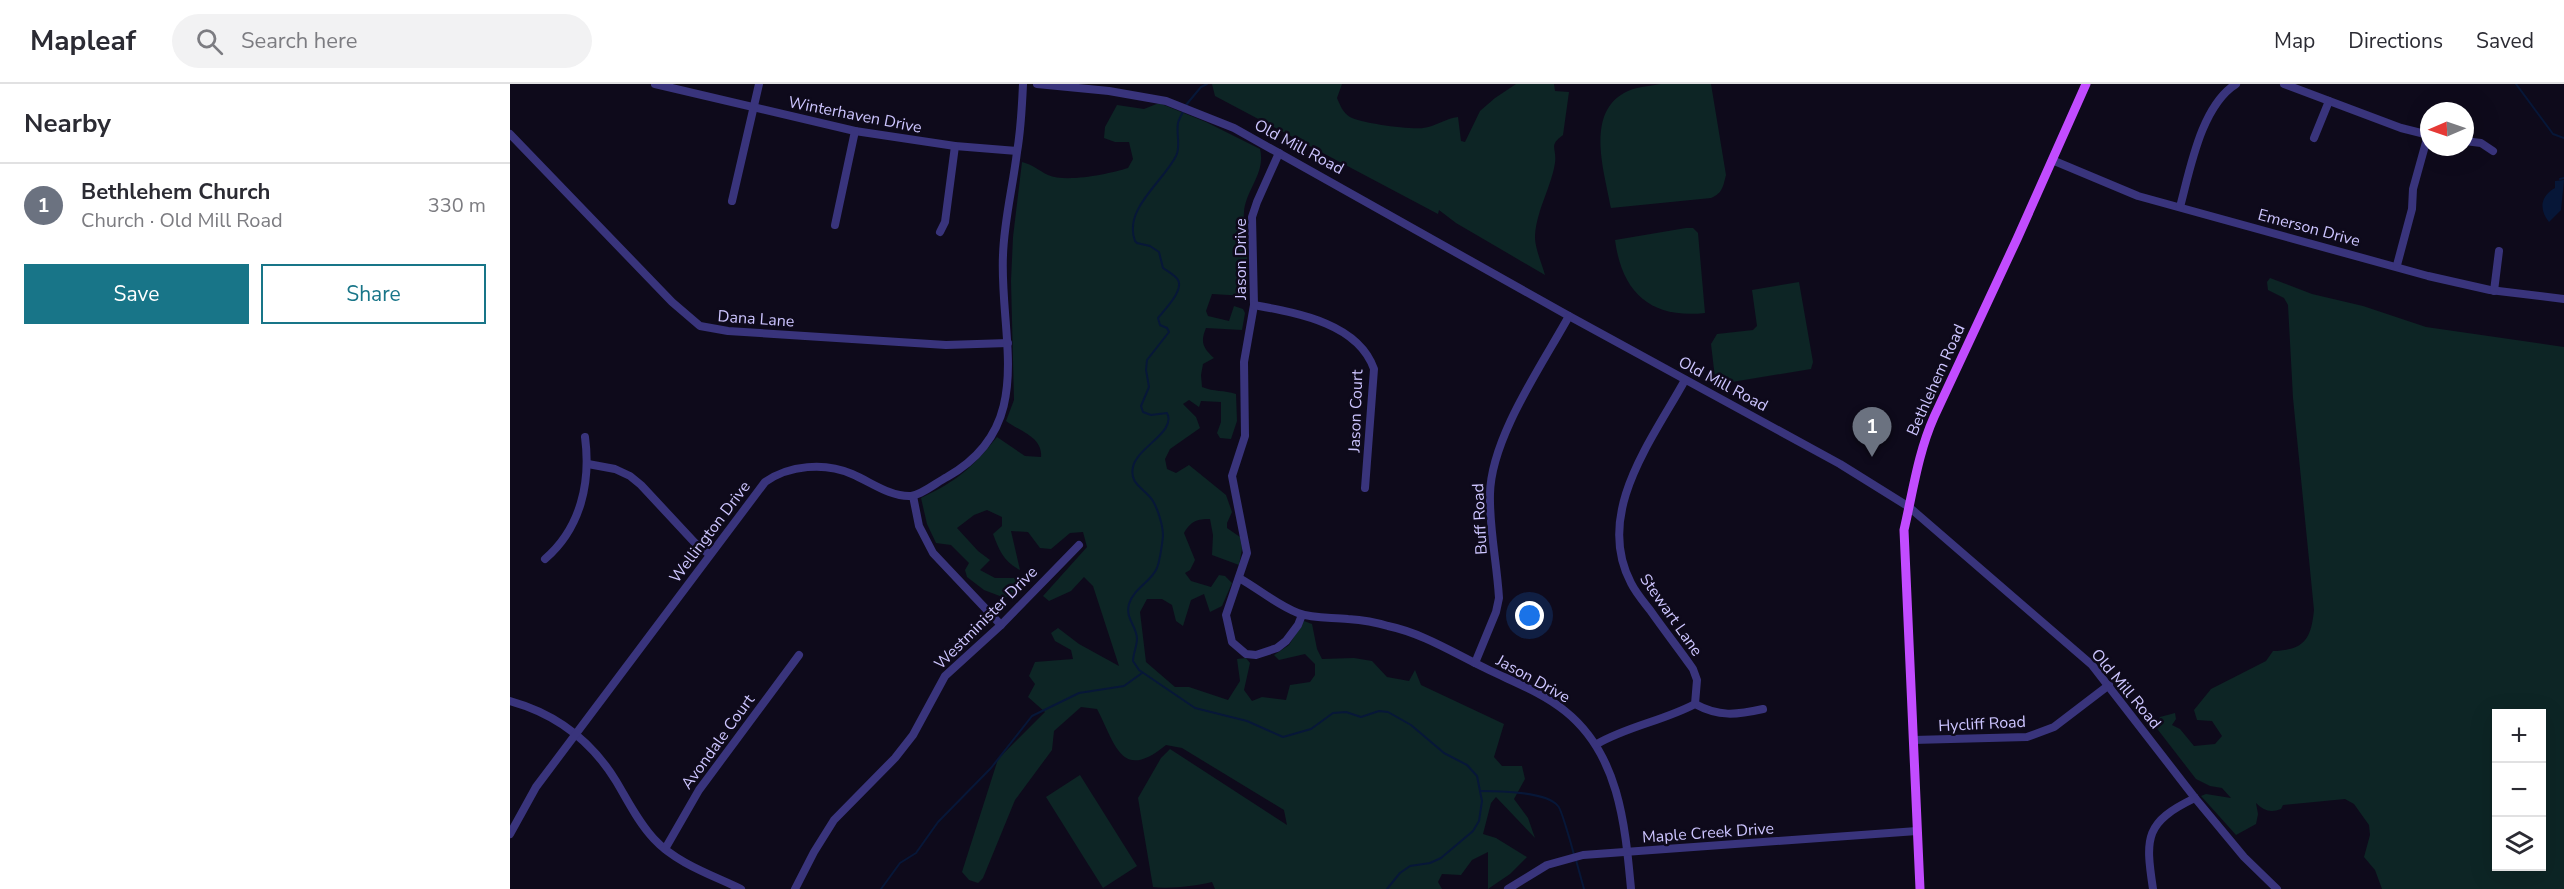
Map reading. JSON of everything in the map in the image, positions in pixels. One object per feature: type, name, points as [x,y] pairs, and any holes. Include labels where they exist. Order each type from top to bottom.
[{"type":"main road","name":"Bethlehem Road","points":[[1920,889],[1905,539],[1910,507],[1924,440],[2086,84]]},
{"type":"street","name":"Winterhaven Drive","points":[[655,84],[855,131],[955,146],[1017,151]]},
{"type":"street","points":[[732,201],[759,84]]},
{"type":"street","points":[[1001,625],[933,553],[919,526],[913,496],[966,464],[990,435],[1006,400],[1008,343],[1003,289],[1003,253],[1017,151],[1023,84]]},
{"type":"street","name":"Old Mill Road","points":[[1038,84],[1109,91],[1166,101],[1234,128],[1350,191],[1569,316],[1840,464],[1910,507],[2092,665],[2195,798],[2244,856],[2277,889]]},
{"type":"street","points":[[2180,207],[2209,116],[2221,96],[2236,84]]},
{"type":"street","points":[[2284,84],[2420,133]]},
{"type":"street","points":[[2314,138],[2329,101]]},
{"type":"street","points":[[835,225],[855,131]]},
{"type":"street","name":"Dana Lane","points":[[510,134],[672,302],[700,326],[738,332],[946,345],[1008,343]]},
{"type":"street","points":[[2474,142],[2481,143],[2493,151]]},
{"type":"street","points":[[940,232],[945,222],[955,146]]},
{"type":"street","name":"Jason Drive","points":[[1279,153],[1252,217],[1254,305],[1244,362],[1245,436],[1232,476],[1247,553],[1226,615],[1233,642],[1246,654],[1256,655],[1277,648],[1293,633],[1302,615]]},
{"type":"street","points":[[2397,266],[2412,209],[2413,189],[2422,156]]},
{"type":"street","name":"Emerson Drive","points":[[2052,160],[2138,195],[2428,276],[2493,291],[2564,299]]},
{"type":"street","points":[[2493,291],[2499,251]]},
{"type":"street","name":"Jason Court","points":[[1254,305],[1288,311],[1320,322],[1355,340],[1369,356],[1374,369],[1365,488]]},
{"type":"street","name":"Buff Road","points":[[1475,663],[1496,612],[1499,598],[1490,502],[1494,461],[1509,425],[1569,316]]},
{"type":"street","name":"Stewart Lane","points":[[1685,380],[1628,485],[1620,513],[1619,528],[1622,557],[1631,584],[1693,669],[1697,681],[1695,704]]},
{"type":"street","points":[[545,559],[564,541],[579,510],[588,464],[585,437]]},
{"type":"street","points":[[588,464],[615,469],[630,476],[709,554]]},
{"type":"street","name":"Wellington Drive","points":[[510,834],[536,787],[765,482],[785,471],[808,468],[837,469],[894,494],[913,496]]},
{"type":"street","name":"Westminister Drive","points":[[795,889],[834,820],[882,773],[904,746],[945,676],[1001,625],[1079,545]]},
{"type":"street","name":"Jason Drive","points":[[1239,578],[1302,615],[1391,626],[1418,636],[1549,700],[1565,711],[1597,744],[1608,765],[1616,789],[1628,852],[1631,889]]},
{"type":"street","name":"Avondale Court","points":[[665,849],[699,790],[799,655]]},
{"type":"street","name":"Hycliff Road","points":[[1914,741],[2027,737],[2054,727],[2109,685]]},
{"type":"street","points":[[510,701],[545,712],[577,734],[600,758],[630,808],[654,839],[665,849],[741,889]]},
{"type":"street","points":[[1597,744],[1614,734],[1664,718],[1695,704],[1716,714],[1730,716],[1763,709]]},
{"type":"street","points":[[2153,889],[2148,853],[2151,833],[2171,810],[2195,798]]},
{"type":"street","name":"Maple Creek Drive","points":[[1509,889],[1541,868],[1571,857],[1917,831]]},
{"type":"green space","points":[[1212,84],[1342,84],[1337,98],[1350,117],[1374,124],[1417,128],[1458,117],[1461,141],[1465,142],[1480,111],[1516,84],[1554,84],[1555,91],[1569,92],[1563,135],[1554,144],[1555,163],[1536,229],[1535,239],[1545,275],[1456,223],[1439,210],[1438,214],[1215,96]]},
{"type":"green space","points":[[1661,84],[1711,84],[1726,175],[1723,186],[1718,194],[1711,198],[1611,208],[1602,162],[1601,130],[1605,115],[1612,103],[1624,93]]},
{"type":"green space","points":[[1159,103],[1206,122],[1260,149],[1261,158],[1244,212],[1248,266],[1246,296],[1212,294],[1206,311],[1208,316],[1229,321],[1234,306],[1243,309],[1245,313],[1242,330],[1206,328],[1203,337],[1205,348],[1214,358],[1203,364],[1202,387],[1236,394],[1237,421],[1231,439],[1220,438],[1217,433],[1221,422],[1221,402],[1201,401],[1199,407],[1189,400],[1183,404],[1196,417],[1200,428],[1170,449],[1165,459],[1167,469],[1176,473],[1189,465],[1226,495],[1232,512],[1227,528],[1240,537],[1242,549],[1239,565],[1212,555],[1213,535],[1210,519],[1198,520],[1189,526],[1184,533],[1195,560],[1190,570],[1185,573],[1191,581],[1211,587],[1219,575],[1225,576],[1232,583],[1222,606],[1210,612],[1204,594],[1191,600],[1183,626],[1176,621],[1172,605],[1162,599],[1147,599],[1140,612],[1146,662],[1175,687],[1189,687],[1228,700],[1240,681],[1237,659],[1246,658],[1250,663],[1244,690],[1252,701],[1262,697],[1286,700],[1290,685],[1310,682],[1315,675],[1315,664],[1305,654],[1279,660],[1274,655],[1289,645],[1304,621],[1312,624],[1317,649],[1322,659],[1354,658],[1372,661],[1387,677],[1409,681],[1415,670],[1421,685],[1504,724],[1494,757],[1502,766],[1522,766],[1525,779],[1514,799],[1528,818],[1535,838],[1496,797],[1491,803],[1483,834],[1496,838],[1527,857],[1510,874],[1488,889],[1488,852],[1472,860],[1461,875],[1442,874],[1438,882],[1442,889],[1215,889],[1212,882],[1182,887],[1153,887],[1138,798],[1161,758],[1170,749],[1287,825],[1284,810],[1182,748],[1166,745],[1151,756],[1139,760],[1129,759],[1115,746],[1097,709],[1081,707],[1054,731],[1052,750],[1015,800],[983,878],[978,883],[969,880],[962,872],[998,759],[1045,712],[1028,697],[1035,684],[1029,676],[1035,662],[1073,659],[1071,650],[1055,641],[1051,633],[1058,628],[1079,644],[1119,666],[1093,586],[1084,577],[1071,591],[1049,601],[1043,596],[1087,547],[1083,532],[1070,533],[1051,549],[1040,548],[1028,532],[1011,531],[1020,570],[1003,555],[993,534],[1002,526],[1002,517],[987,510],[974,515],[957,528],[978,551],[990,560],[980,570],[995,578],[1014,578],[1026,583],[1005,598],[984,590],[967,577],[965,570],[969,563],[951,545],[936,543],[927,524],[921,498],[945,486],[963,473],[997,437],[1025,456],[1041,457],[1041,450],[1034,439],[1006,421],[1014,400],[1011,281],[1013,237],[1022,162],[1048,175],[1065,178],[1099,175],[1128,168],[1133,159],[1129,142],[1115,142],[1104,138],[1105,127],[1117,105],[1144,109]]},
{"type":"green space","points":[[1693,228],[1698,233],[1705,313],[1669,312],[1642,299],[1624,275],[1619,259],[1615,240]]},
{"type":"green space","points":[[2270,278],[2312,294],[2363,306],[2426,327],[2564,347],[2564,889],[2382,889],[2375,870],[2364,857],[2370,835],[2369,825],[2354,804],[2345,799],[2283,805],[2281,809],[2274,811],[2265,809],[2256,803],[2258,814],[2256,824],[2236,835],[2201,796],[2206,794],[2231,798],[2222,788],[2210,786],[2196,779],[2155,726],[2160,717],[2175,713],[2176,719],[2172,725],[2180,729],[2194,746],[2215,744],[2222,736],[2212,721],[2197,720],[2194,710],[2211,689],[2266,661],[2273,651],[2299,645],[2311,629],[2314,610],[2293,398],[2288,305],[2284,298],[2268,290],[2267,282]]},
{"type":"green space","points":[[1799,282],[1813,362],[1811,369],[1726,383],[1715,378],[1711,344],[1717,334],[1753,330],[1757,326],[1752,290]]},
{"type":"green space","points":[[1080,775],[1137,866],[1103,888],[1046,797]]},
{"type":"water","points":[[2564,180],[2561,210],[2549,222],[2544,213],[2544,199],[2555,188],[2555,181]]},
{"type":"waterway","points":[[1186,105],[1201,87],[1207,84]]},
{"type":"waterway","points":[[2516,84],[2553,134],[2564,138]]},
{"type":"waterway","points":[[1184,110],[1178,123],[1176,156],[1139,207],[1133,229],[1135,241],[1159,252],[1163,268],[1177,278],[1179,284],[1176,295],[1158,318],[1160,325],[1167,328],[1169,332],[1147,360],[1149,387],[1141,406],[1143,412],[1151,415],[1167,413],[1169,420],[1162,433],[1136,460],[1132,473],[1135,482],[1150,497],[1157,509],[1163,536],[1157,568],[1131,598],[1129,604],[1129,614],[1137,639],[1133,661],[1139,670],[1195,708],[1247,721],[1283,737],[1311,729],[1333,713],[1346,712],[1361,717],[1379,711],[1388,712],[1411,725],[1444,753],[1467,765],[1477,776],[1482,801],[1479,821],[1473,831],[1441,858],[1430,863],[1410,866],[1400,873],[1387,889]]},
{"type":"waterway","points":[[2560,179],[2564,178]]},
{"type":"waterway","points":[[881,889],[900,863],[916,853],[938,822],[991,768],[1032,716],[1079,693],[1124,686],[1142,673]]},
{"type":"waterway","points":[[1481,791],[1522,793],[1552,801],[1559,808],[1574,855]]},
{"type":"waterway","points":[[1576,860],[1584,889]]},
{"type":"place","name":"Bethlehem Church","points":[[1872,457]]}]
